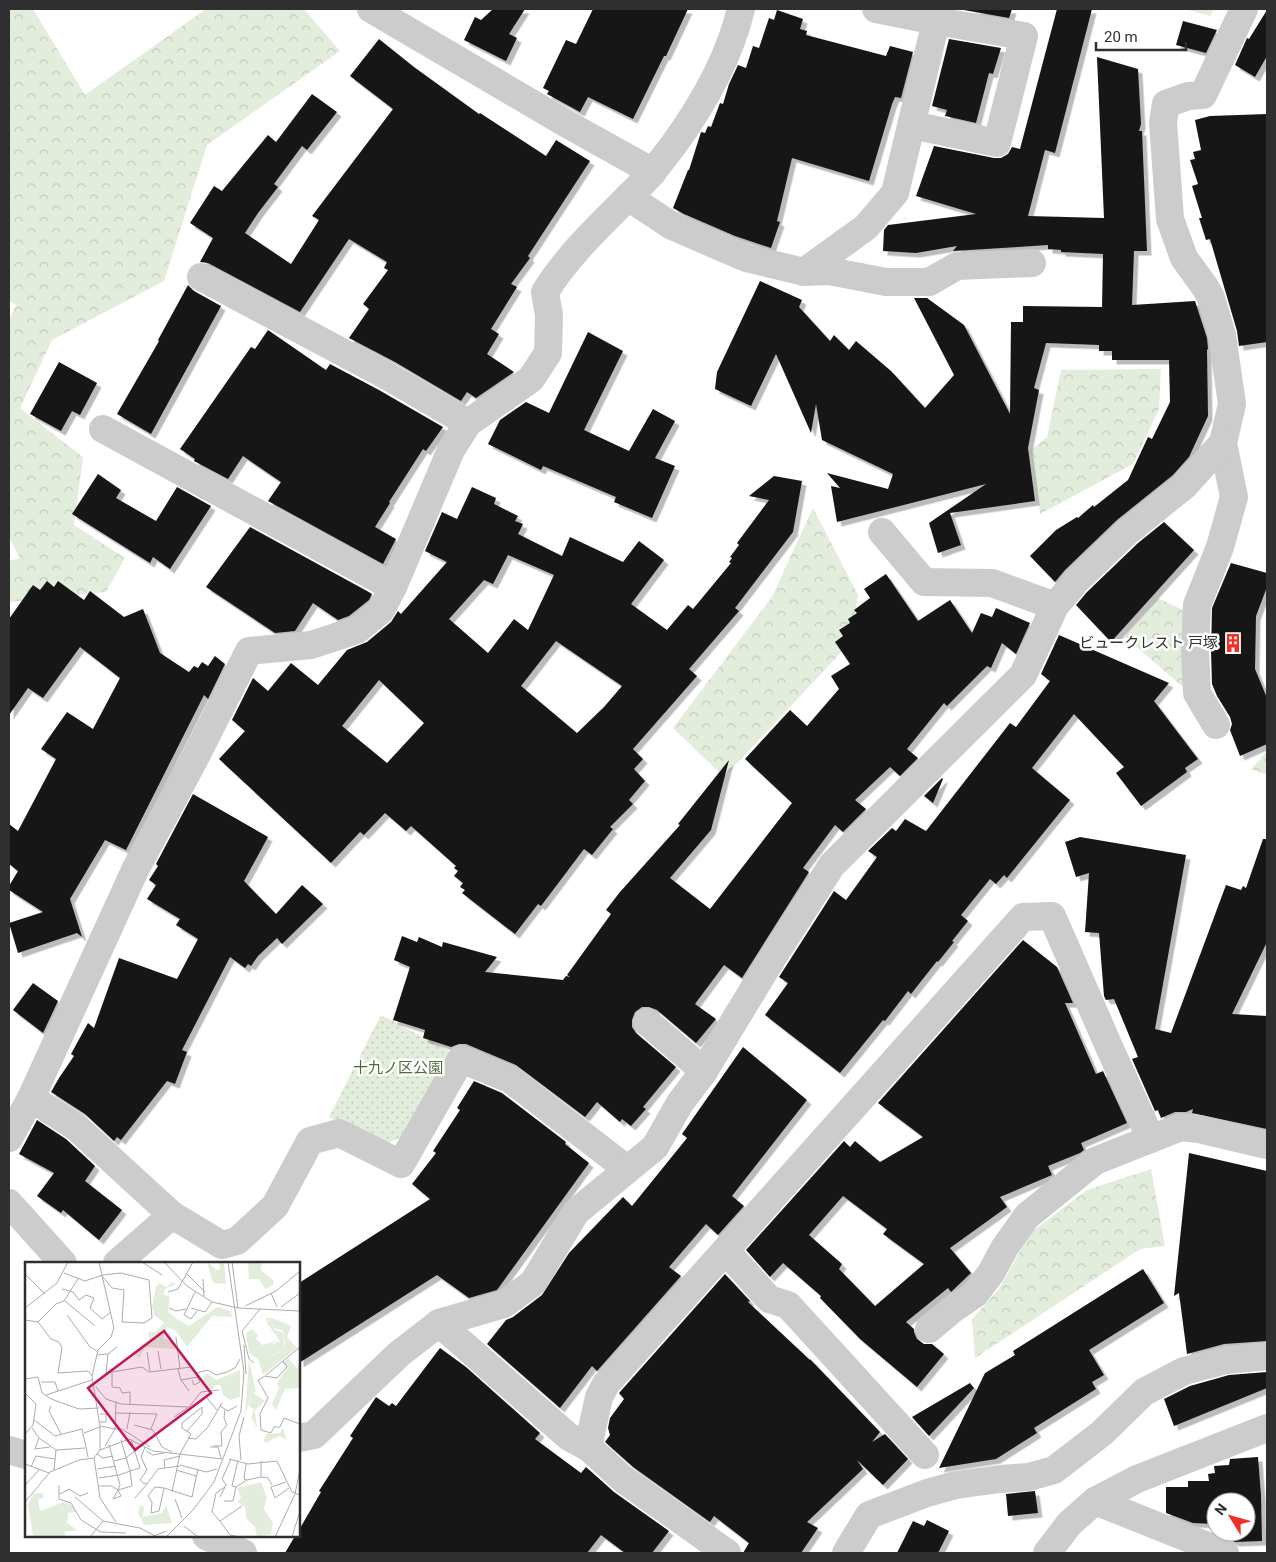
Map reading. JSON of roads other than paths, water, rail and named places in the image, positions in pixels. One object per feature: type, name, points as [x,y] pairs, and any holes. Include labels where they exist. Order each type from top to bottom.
[{"type":"street","points":[[371,9],[653,172]]},
{"type":"street","points":[[9,1138],[31,1098],[136,868],[250,651],[311,645],[358,630],[381,610],[393,587],[451,450],[468,423],[531,379],[548,354],[549,315],[544,292],[558,271],[653,172],[692,120],[736,32],[741,9]]},
{"type":"street","points":[[876,9],[1024,36],[997,143],[912,125]]},
{"type":"street","points":[[1216,725],[1197,693],[1195,652],[1197,605],[1220,547],[1234,497],[1223,443],[1232,404],[1222,335],[1211,298],[1184,258],[1170,219],[1163,122],[1166,104],[1188,96],[1203,95],[1244,9]]},
{"type":"street","points":[[804,272],[866,227],[895,193],[936,21]]},
{"type":"street","points":[[628,197],[672,226],[738,255],[804,272],[828,271],[886,282],[929,282],[957,266],[1032,263]]},
{"type":"street","points":[[201,277],[387,376],[468,423]]},
{"type":"street","points":[[103,429],[393,587]]},
{"type":"street","points":[[300,1438],[314,1435],[398,1354],[439,1323],[504,1304],[533,1283],[576,1212],[655,1147],[680,1103],[704,1072],[832,865],[1023,675],[1055,606],[1076,581],[1128,531],[1184,486],[1223,443]]},
{"type":"street","points":[[882,532],[924,582],[992,583],[1055,606]]},
{"type":"street","points":[[588,1447],[599,1397],[606,1384],[1023,917],[1052,916],[1151,1139]]},
{"type":"street","points":[[647,1022],[704,1072]]},
{"type":"street","points":[[31,1098],[76,1127],[172,1215],[222,1245],[237,1241],[275,1206],[310,1141],[339,1133],[401,1164],[461,1059],[510,1079],[628,1169]]},
{"type":"street","points":[[929,1329],[952,1309],[975,1294],[991,1273],[1005,1247],[1027,1216],[1095,1161],[1181,1127],[1199,1129],[1267,1145]]},
{"type":"street","points":[[9,1203],[62,1262]]},
{"type":"street","points":[[118,1262],[172,1215]]},
{"type":"street","points":[[726,1251],[769,1299],[788,1305],[925,1455]]},
{"type":"street","points":[[439,1323],[570,1437],[588,1447],[623,1479],[726,1553]]},
{"type":"street","points":[[846,1553],[869,1515],[928,1493],[956,1485],[1029,1477],[1054,1470],[1102,1433],[1144,1392],[1184,1371],[1226,1360],[1267,1356]]},
{"type":"street","points":[[1047,1553],[1069,1524],[1096,1501],[1137,1479],[1267,1428]]},
{"type":"street","points":[[9,1450],[25,1455]]},
{"type":"street","points":[[1096,1501],[1225,1553]]},
{"type":"street","points":[[208,1537],[242,1553]]},
{"type":"place","name":"ビュークレスト 戸塚","points":[[1233,643]]},
{"type":"park label","name":"十九ノ区公園","points":[[398,1068]]}]
